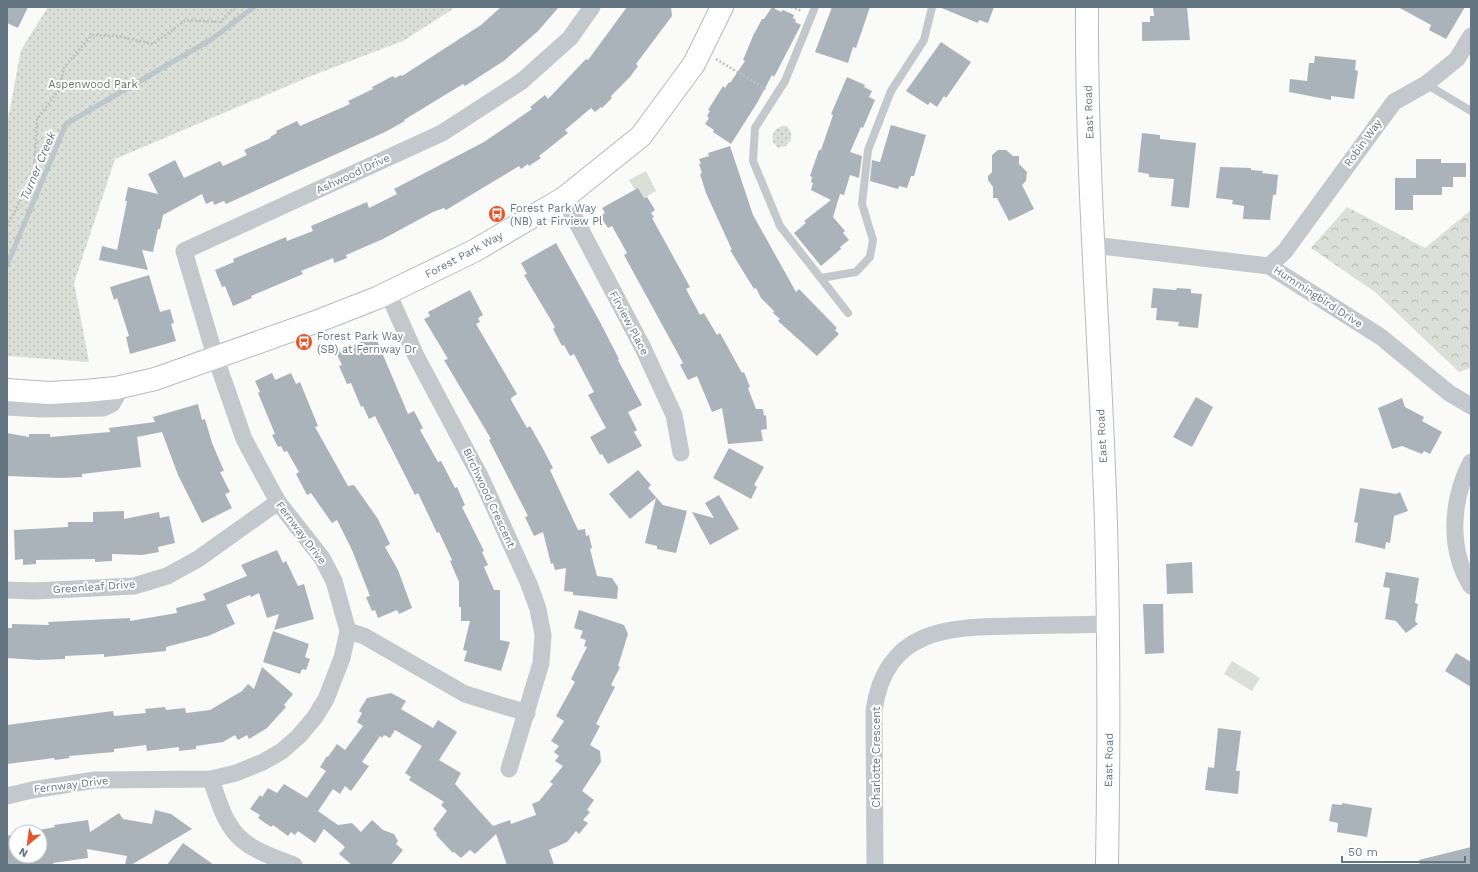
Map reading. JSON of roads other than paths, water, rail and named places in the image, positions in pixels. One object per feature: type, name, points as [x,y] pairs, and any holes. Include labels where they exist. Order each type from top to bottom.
[{"type":"main road","name":"Forest Park Way","points":[[7,390],[58,393],[122,387],[155,379],[215,356],[318,321],[388,293],[479,248],[564,198],[641,136],[694,64],[722,7]]},
{"type":"main road","name":"East Road","points":[[1087,7],[1093,245],[1106,516],[1110,725],[1107,865]]},
{"type":"street","name":"Ashwood Drive","points":[[215,356],[184,251],[442,133],[522,81],[570,38],[592,7]]},
{"type":"street","name":"Robin Way","points":[[1269,266],[1285,251],[1394,102],[1426,84],[1457,59],[1471,36]]},
{"type":"street","name":"Firview Place","points":[[564,198],[643,348],[674,415],[681,453]]},
{"type":"street","name":"Hummingbird Drive","points":[[1093,245],[1269,266],[1381,337],[1449,393],[1471,406]]},
{"type":"street","name":"Birchwood Crescent","points":[[388,293],[416,356],[481,478],[535,601],[541,626],[543,654],[540,672],[509,769]]},
{"type":"street","name":"Fernway Drive","points":[[7,796],[32,790],[95,780],[212,779],[236,773],[264,762],[282,751],[299,736],[315,717],[326,699],[342,658],[348,631],[334,581],[322,558],[278,502],[244,439],[215,356]]},
{"type":"street","points":[[7,407],[41,410],[103,408],[112,404],[122,387]]},
{"type":"street","points":[[1471,462],[1459,491],[1455,519],[1459,559],[1471,586]]},
{"type":"street","name":"Greenleaf Drive","points":[[7,590],[34,591],[134,586],[167,576],[198,560],[278,502]]},
{"type":"street","name":"Charlotte Crescent","points":[[876,865],[874,710],[883,679],[900,654],[920,639],[951,629],[1107,624]]},
{"type":"street","points":[[348,631],[364,636],[465,694],[527,713]]},
{"type":"street","points":[[212,779],[226,821],[234,833],[255,849],[294,865]]},
{"type":"lane","points":[[815,7],[785,81],[755,128],[753,161],[780,226],[848,313]]},
{"type":"lane","points":[[821,278],[856,272],[870,257],[873,240],[862,204],[868,150],[891,91],[924,40],[932,7]]},
{"type":"lane","points":[[1426,84],[1471,111]]},
{"type":"waterway","name":"Turner Creek","points":[[7,265],[66,124],[212,39],[254,7]]},
{"type":"place","name":"Forest Park Way (NB) at Firview Pl","points":[[497,214]]},
{"type":"place","name":"Forest Park Way (SB) at Fernway Dr","points":[[304,342]]},
{"type":"park label","name":"Aspenwood Park","points":[[93,84]]}]
